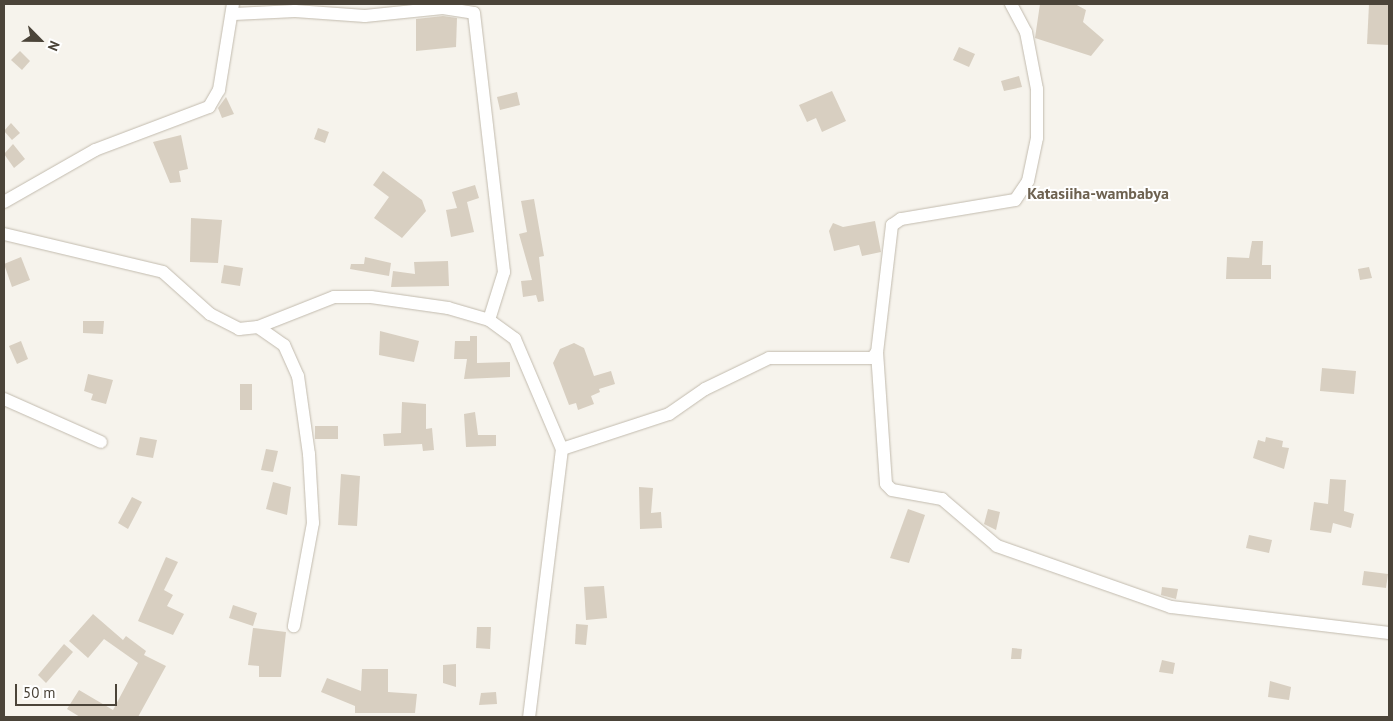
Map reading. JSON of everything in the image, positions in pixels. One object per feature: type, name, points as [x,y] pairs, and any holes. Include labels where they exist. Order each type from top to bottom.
[{"type":"street","points":[[1011,4],[1026,32],[1037,89],[1037,138],[1028,182],[1015,200],[901,219],[892,225],[877,352],[884,478],[892,490],[942,499],[997,546],[1171,606],[1389,633]]},
{"type":"street","points":[[4,202],[96,150],[209,106],[220,90],[233,9],[365,16],[442,8],[474,13],[504,272],[489,320]]},
{"type":"street","points":[[4,234],[163,272],[210,314],[239,329],[258,327],[334,297],[418,302],[489,320],[515,339],[562,449],[529,717]]},
{"type":"street","points":[[258,327],[284,346],[298,376],[309,454],[313,523],[294,626]]},
{"type":"street","points":[[562,449],[669,414],[705,388],[769,358],[872,358],[877,352]]},
{"type":"street","points":[[4,399],[101,442]]},
{"type":"building","points":[[1040,4],[1075,4],[1086,10],[1083,22],[1104,40],[1091,56],[1035,38]]},
{"type":"building","points":[[1369,4],[1389,4],[1389,45],[1367,44]]},
{"type":"building","points":[[443,16],[457,18],[456,47],[416,51],[416,19]]},
{"type":"building","points":[[959,47],[975,54],[969,67],[953,60]]},
{"type":"building","points":[[20,51],[30,61],[22,70],[11,60]]},
{"type":"building","points":[[1019,76],[1022,87],[1004,91],[1001,81]]},
{"type":"building","points":[[832,91],[846,121],[822,132],[816,118],[807,122],[799,105]]},
{"type":"building","points":[[517,92],[520,105],[500,110],[497,97]]},
{"type":"building","points":[[226,97],[234,114],[222,118],[218,108]]},
{"type":"building","points":[[11,123],[20,133],[12,140],[4,131]]},
{"type":"building","points":[[318,128],[329,132],[325,143],[314,139]]},
{"type":"building","points":[[181,135],[188,169],[179,171],[181,182],[170,183],[153,142]]},
{"type":"building","points":[[13,144],[25,159],[14,168],[4,154]]},
{"type":"building","points":[[383,171],[422,200],[426,211],[402,238],[374,218],[389,197],[373,185]]},
{"type":"building","points":[[475,185],[479,198],[467,202],[474,232],[451,237],[446,210],[457,208],[452,192]]},
{"type":"building","points":[[534,199],[544,256],[539,257],[544,301],[538,302],[536,295],[523,297],[521,281],[532,280],[519,234],[527,232],[521,201]]},
{"type":"building","points":[[191,218],[222,220],[218,263],[190,262]]},
{"type":"building","points":[[875,221],[881,252],[862,256],[859,245],[834,251],[829,231],[833,223],[843,227]]},
{"type":"building","points":[[1252,241],[1263,241],[1262,265],[1271,265],[1271,279],[1226,279],[1227,257],[1249,258]]},
{"type":"building","points":[[21,257],[30,280],[12,287],[4,264]]},
{"type":"building","points":[[365,257],[391,263],[389,276],[350,269],[351,264],[364,264]]},
{"type":"building","points":[[448,261],[449,286],[391,287],[393,271],[415,274],[414,262]]},
{"type":"building","points":[[224,265],[243,268],[240,286],[221,283]]},
{"type":"building","points":[[1369,267],[1372,278],[1360,280],[1358,269]]},
{"type":"building","points":[[83,321],[104,321],[103,334],[83,333]]},
{"type":"building","points":[[380,331],[419,341],[414,362],[379,355]]},
{"type":"building","points":[[470,336],[477,336],[477,363],[510,362],[510,377],[464,379],[467,359],[454,359],[455,341],[470,341]]},
{"type":"building","points":[[21,341],[28,359],[17,364],[9,346]]},
{"type":"building","points":[[574,343],[584,348],[594,376],[611,371],[615,384],[599,389],[600,392],[591,396],[594,404],[578,410],[576,403],[569,405],[553,363],[560,349]]},
{"type":"building","points":[[1322,368],[1356,371],[1354,394],[1320,391]]},
{"type":"building","points":[[88,374],[113,380],[106,404],[91,400],[93,394],[84,391]]},
{"type":"building","points":[[240,384],[252,384],[252,410],[240,410]]},
{"type":"building","points":[[402,402],[426,404],[426,429],[432,428],[434,450],[423,451],[422,444],[384,446],[383,434],[401,433]]},
{"type":"building","points":[[475,412],[478,435],[496,435],[496,446],[466,447],[464,414]]},
{"type":"building","points":[[315,426],[338,426],[338,439],[315,439]]},
{"type":"building","points":[[140,437],[157,440],[153,458],[136,455]]},
{"type":"building","points":[[1266,437],[1283,441],[1282,447],[1289,448],[1284,469],[1253,458],[1258,440],[1265,442]]},
{"type":"building","points":[[266,449],[278,451],[273,472],[261,470]]},
{"type":"building","points":[[341,474],[360,476],[357,526],[338,525]]},
{"type":"building","points":[[1330,479],[1346,480],[1344,511],[1354,514],[1351,528],[1333,523],[1331,533],[1310,530],[1314,502],[1328,504]]},
{"type":"building","points":[[273,482],[291,487],[287,515],[266,509]]},
{"type":"building","points":[[639,487],[653,488],[651,513],[661,512],[662,528],[640,529]]},
{"type":"building","points":[[132,497],[142,502],[128,529],[118,523]]},
{"type":"building","points":[[908,509],[925,515],[909,563],[890,558]]},
{"type":"building","points":[[988,509],[1000,512],[996,530],[984,524]]},
{"type":"building","points":[[1249,535],[1272,540],[1269,553],[1246,548]]},
{"type":"building","points":[[166,557],[178,562],[164,590],[173,595],[167,606],[184,614],[173,635],[138,621]]},
{"type":"building","points":[[1364,571],[1388,574],[1386,588],[1362,585]]},
{"type":"building","points":[[604,586],[607,618],[586,620],[584,587]]},
{"type":"building","points":[[1162,587],[1178,589],[1176,599],[1161,595]]},
{"type":"building","points":[[233,605],[257,613],[253,626],[229,618]]},
{"type":"building","points":[[93,614],[123,640],[126,636],[146,651],[144,655],[166,666],[138,717],[80,717],[67,709],[79,690],[113,710],[138,663],[104,639],[88,658],[69,641]]},
{"type":"building","points":[[576,624],[588,625],[586,645],[575,644]]},
{"type":"building","points":[[477,627],[491,627],[490,649],[476,648]]},
{"type":"building","points":[[253,628],[286,632],[281,677],[259,677],[259,666],[248,665]]},
{"type":"building","points":[[64,644],[73,652],[46,683],[38,675]]},
{"type":"building","points":[[1012,648],[1022,649],[1021,659],[1011,659]]},
{"type":"building","points":[[1162,660],[1175,663],[1173,674],[1159,672]]},
{"type":"building","points":[[456,664],[456,687],[443,683],[443,665]]},
{"type":"building","points":[[362,669],[388,669],[388,692],[417,694],[415,713],[355,713],[355,706],[321,692],[327,678],[361,691]]},
{"type":"building","points":[[1270,681],[1291,687],[1289,700],[1268,697]]},
{"type":"building","points":[[496,692],[497,704],[479,705],[481,693]]},
{"type":"district","name":"Katasiiha-wambabya","points":[[1098,193]]}]
